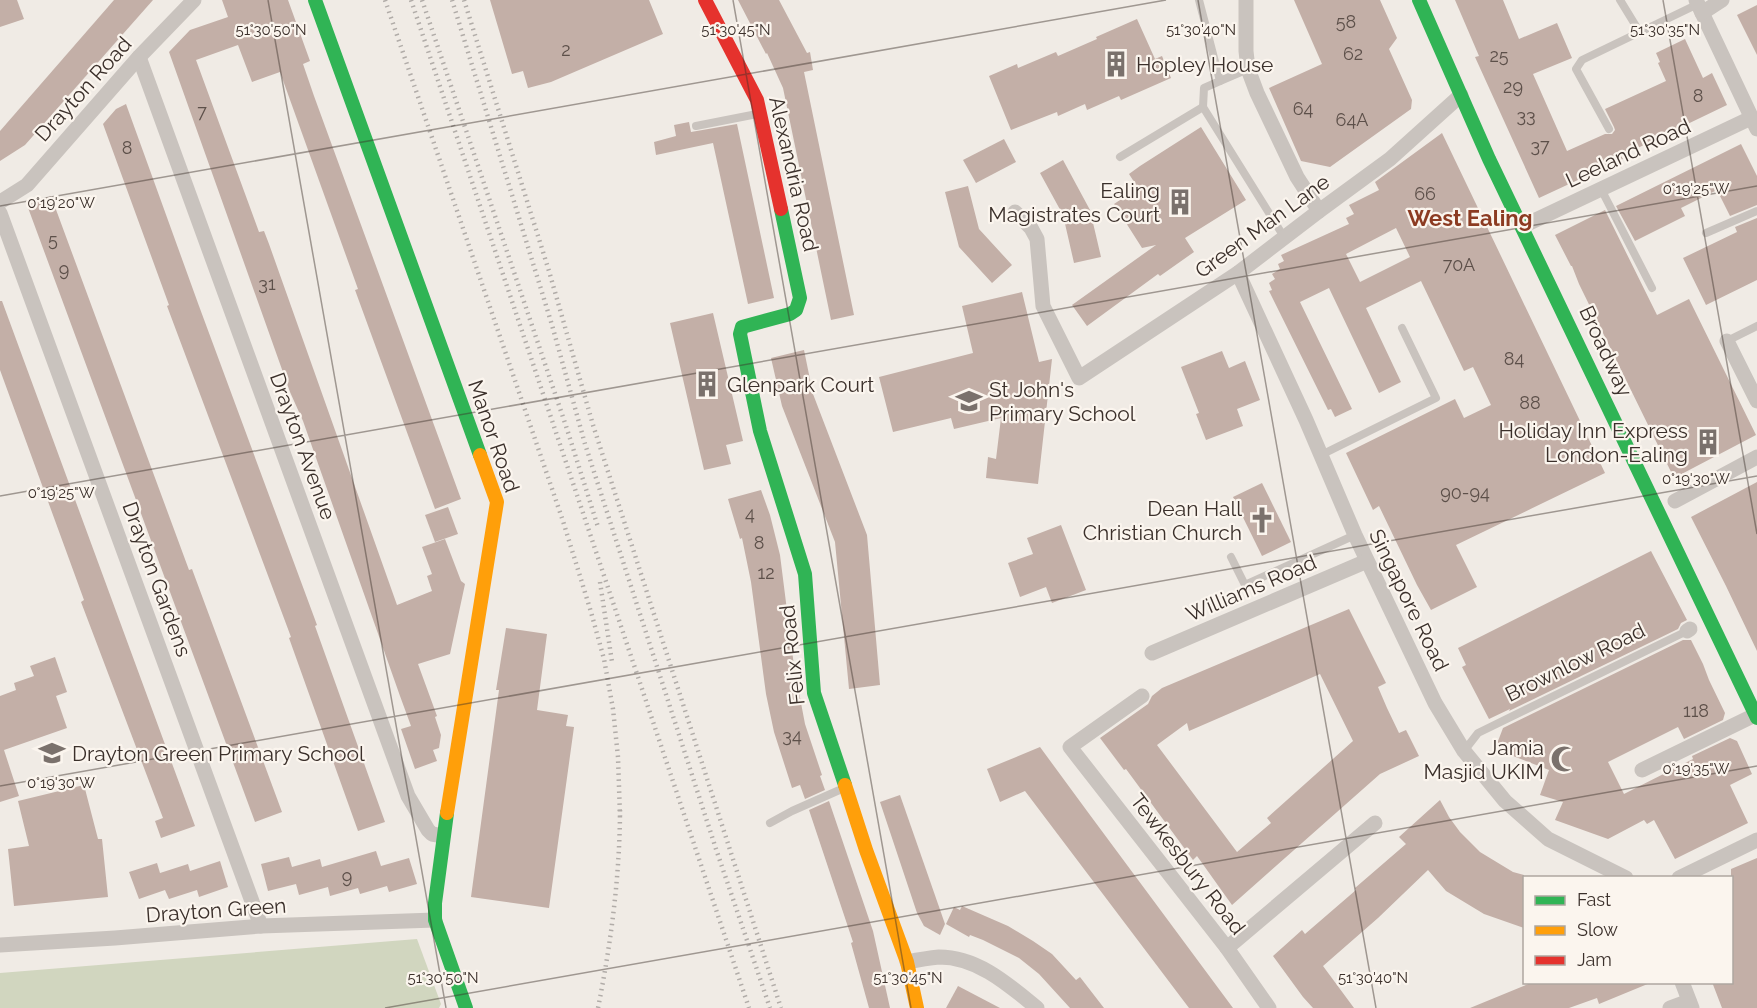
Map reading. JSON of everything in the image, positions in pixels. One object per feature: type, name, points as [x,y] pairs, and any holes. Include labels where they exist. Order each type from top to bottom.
[{"type":"street","name":"Drayton Road","points":[[0,202],[27,185],[139,57],[194,0]]},
{"type":"street","name":"Manor Road","points":[[315,0],[497,502],[443,836],[435,903],[435,920],[466,1008]]},
{"type":"street","name":"Alexandria Road","points":[[705,0],[745,73],[761,113],[800,298],[796,310],[790,314],[742,327]]},
{"type":"street","points":[[1246,0],[1248,69],[1297,177],[1318,211]]},
{"type":"street","name":"Broadway","points":[[1419,0],[1489,159],[1756,716]]},
{"type":"street","points":[[1722,0],[1698,6],[1754,123]]},
{"type":"street","name":"Drayton Avenue","points":[[139,57],[408,796],[428,830],[432,834],[443,836]]},
{"type":"street","name":"Green Man Lane","points":[[1015,212],[1031,228],[1037,239],[1043,306],[1079,378],[1238,273],[1390,159],[1461,95]]},
{"type":"street","name":"Leeland Road","points":[[1523,226],[1601,189],[1754,123]]},
{"type":"street","name":"Drayton Gardens","points":[[0,213],[261,926]]},
{"type":"street","name":"Singapore Road","points":[[1238,273],[1367,561],[1436,703],[1464,751],[1505,801],[1548,839],[1622,876]]},
{"type":"street","name":"Felix Road","points":[[742,327],[741,344],[760,430],[805,574],[814,693],[866,849],[907,962],[917,1008]]},
{"type":"street","points":[[1727,341],[1757,401]]},
{"type":"street","points":[[1675,501],[1757,457]]},
{"type":"street","name":"Williams Road","points":[[1152,653],[1367,561]]},
{"type":"street","name":"Tewkesbury Road","points":[[1142,696],[1070,747],[1227,948],[1269,1008]]},
{"type":"street","points":[[1642,770],[1756,716]]},
{"type":"street","points":[[1227,948],[1375,823]]},
{"type":"street","points":[[1683,876],[1757,840]]},
{"type":"street","name":"Drayton Green","points":[[0,945],[261,926],[435,920]]},
{"type":"street","points":[[907,962],[941,957],[986,970],[1008,984],[1037,1008]]},
{"type":"street","points":[[1670,1008],[1690,1004],[1683,984]]},
{"type":"lane","points":[[1199,0],[1220,81]]},
{"type":"lane","points":[[1620,0],[1639,31]]},
{"type":"lane","points":[[1609,129],[1576,69],[1582,60],[1639,31],[1698,6]]},
{"type":"lane","points":[[1248,69],[1204,88],[1203,107],[1284,237]]},
{"type":"lane","points":[[1120,157],[1203,107]]},
{"type":"lane","points":[[696,126],[761,113]]},
{"type":"lane","points":[[1601,189],[1652,288]]},
{"type":"lane","points":[[1706,233],[1757,211]]},
{"type":"lane","points":[[1727,341],[1757,326]]},
{"type":"lane","points":[[1321,455],[1436,398],[1402,328]]},
{"type":"lane","points":[[1231,557],[1245,585],[1355,535]]},
{"type":"lane","name":"Brownlow Road","points":[[1464,751],[1478,733],[1710,619]]},
{"type":"lane","points":[[770,823],[845,788]]},
{"type":"green space","points":[[417,939],[441,1004],[439,1008],[0,1008],[0,973]]},
{"type":"building","points":[[0,0],[17,0],[24,19],[0,27]]},
{"type":"building","points":[[114,0],[153,0],[25,145],[0,161],[0,131]]},
{"type":"building","points":[[222,0],[288,0],[310,61],[303,64],[314,96],[461,499],[435,509],[355,290],[358,289],[280,72],[252,82],[238,45],[196,60],[259,232],[264,231],[269,244],[397,605],[432,591],[427,576],[432,574],[422,547],[445,539],[461,581],[465,584],[450,654],[418,664],[437,716],[435,717],[441,735],[439,748],[433,750],[437,761],[415,769],[401,729],[411,726],[169,52],[190,30],[228,17]]},
{"type":"building","points":[[490,0],[649,0],[663,34],[551,82],[528,88],[523,71],[512,74]]},
{"type":"building","points":[[738,0],[779,0],[807,53],[810,52],[813,70],[804,72],[854,315],[831,320],[783,88]]},
{"type":"building","points":[[1294,0],[1380,0],[1397,38],[1389,49],[1412,100],[1411,109],[1330,167],[1301,161],[1269,88],[1322,64]]},
{"type":"building","points":[[1455,0],[1503,0],[1519,39],[1557,23],[1572,58],[1533,74],[1567,151],[1605,134],[1612,134],[1615,130],[1605,109],[1666,81],[1656,53],[1685,39],[1703,78],[1712,73],[1727,105],[1621,156],[1623,159],[1539,198],[1475,57],[1479,56]]},
{"type":"building","points":[[1757,5],[1757,55],[1737,15]]},
{"type":"building","points":[[1137,19],[1155,59],[1162,56],[1171,78],[1121,100],[1119,96],[1087,110],[1085,104],[1058,116],[1057,112],[1011,130],[989,76],[1017,64],[1018,68],[1056,52],[1058,56]]},
{"type":"building","points":[[126,104],[317,625],[315,626],[385,822],[358,831],[289,638],[291,637],[167,306],[169,305],[103,124],[116,109]]},
{"type":"building","points":[[689,122],[691,132],[737,124],[774,298],[748,304],[713,143],[656,155],[654,142],[676,136],[674,125]]},
{"type":"building","name":"Ealing Magistrates Court","points":[[1201,127],[1246,200],[1185,238],[1194,252],[1160,276],[1158,274],[1087,326],[1072,305],[1156,245],[1142,248],[1114,204],[1138,188],[1129,174]]},
{"type":"building","points":[[1442,133],[1605,473],[1456,545],[1477,587],[1431,610],[1379,506],[1373,510],[1346,453],[1455,399],[1464,418],[1491,405],[1473,367],[1464,371],[1421,281],[1366,308],[1401,382],[1379,393],[1329,288],[1300,302],[1352,409],[1335,417],[1331,409],[1328,410],[1269,291],[1272,290],[1269,283],[1275,279],[1272,274],[1280,269],[1278,264],[1284,261],[1281,255],[1349,224],[1346,218],[1354,214],[1349,205],[1379,190],[1375,182]],"holes":[[[1396,228],[1410,257],[1360,282],[1346,254]]]},
{"type":"building","points":[[1004,139],[1016,162],[976,183],[963,160]]},
{"type":"building","points":[[1741,144],[1757,176],[1757,205],[1730,216],[1717,190],[1681,208],[1685,216],[1635,241],[1616,206]]},
{"type":"building","points":[[1063,160],[1090,210],[1101,257],[1074,263],[1063,215],[1040,173]]},
{"type":"building","points":[[968,186],[979,229],[1012,265],[992,283],[959,247],[945,192]]},
{"type":"building","points":[[51,196],[189,570],[192,569],[282,812],[255,822],[27,205]]},
{"type":"building","points":[[1605,210],[1657,315],[1689,299],[1756,435],[1674,478],[1555,235]]},
{"type":"building","points":[[1757,218],[1757,280],[1706,305],[1683,258],[1737,232],[1735,227]]},
{"type":"building","points":[[1022,292],[1039,362],[1052,359],[1038,484],[986,478],[988,457],[996,459],[1001,418],[954,429],[951,418],[893,432],[879,377],[973,353],[962,306]]},
{"type":"building","points":[[0,301],[2,301],[195,826],[161,838],[155,821],[163,818],[81,602],[84,600],[0,370]]},
{"type":"building","name":"Glenpark Court","points":[[713,313],[743,441],[726,445],[731,464],[704,470],[670,323]]},
{"type":"building","points":[[804,350],[813,394],[867,535],[880,685],[849,689],[835,542],[782,406],[771,358]]},
{"type":"building","points":[[1222,351],[1229,368],[1245,361],[1260,400],[1237,409],[1243,426],[1206,440],[1196,414],[1199,413],[1181,367]]},
{"type":"building","points":[[1757,482],[1757,651],[1691,517]]},
{"type":"building","name":"Dean Hall Christian Church","points":[[1262,483],[1291,542],[1262,556],[1233,497]]},
{"type":"building","points":[[761,490],[780,555],[794,666],[805,724],[825,790],[805,799],[800,785],[792,788],[774,732],[766,694],[751,582],[742,538],[740,539],[728,499]]},
{"type":"building","points":[[448,507],[458,534],[435,542],[425,515]]},
{"type":"building","points":[[1061,525],[1086,590],[1052,603],[1046,587],[1020,597],[1008,563],[1033,554],[1027,538]]},
{"type":"building","points":[[1651,551],[1687,620],[1681,623],[1678,629],[1489,719],[1462,667],[1466,665],[1458,648]]},
{"type":"building","points":[[1349,609],[1386,683],[1378,687],[1387,708],[1399,733],[1406,730],[1419,756],[1380,774],[1232,905],[1197,856],[1193,860],[1126,769],[1124,770],[1100,738],[1148,704],[1152,696],[1162,688]],"holes":[[[1320,674],[1353,741],[1267,818],[1271,823],[1237,852],[1157,745],[1187,723],[1189,731]]]},
{"type":"building","points":[[506,628],[547,634],[537,710],[568,715],[566,726],[574,727],[549,908],[471,897],[499,690],[496,690]]},
{"type":"building","points":[[1683,640],[1691,640],[1703,664],[1725,713],[1723,720],[1684,739],[1678,727],[1608,762],[1624,794],[1693,759],[1692,756],[1730,738],[1737,741],[1752,774],[1730,785],[1748,823],[1675,859],[1654,820],[1647,824],[1644,820],[1608,839],[1555,820],[1563,802],[1540,795],[1549,770],[1495,749],[1503,728]]},
{"type":"building","points":[[55,657],[67,692],[56,696],[67,728],[4,750],[19,796],[0,802],[0,696],[16,690],[14,683],[34,676],[30,666]]},
{"type":"building","points":[[1040,747],[1233,1008],[1189,1008],[1025,791],[1000,802],[987,769]]},
{"type":"building","points":[[84,785],[98,839],[102,839],[108,897],[14,906],[8,849],[29,846],[18,801]]},
{"type":"building","points":[[900,795],[945,924],[940,935],[924,926],[917,913],[880,802]]},
{"type":"building","points":[[1440,800],[1460,832],[1480,852],[1513,872],[1524,875],[1523,928],[1484,914],[1446,891],[1428,870],[1323,966],[1354,1008],[1313,1008],[1273,956],[1302,930],[1305,934],[1406,844],[1399,837]]},
{"type":"building","points":[[829,801],[873,931],[890,1008],[869,1008],[851,943],[853,942],[809,810]]},
{"type":"building","points":[[376,851],[381,866],[409,858],[417,884],[389,892],[387,886],[360,894],[358,888],[330,896],[328,887],[299,895],[296,884],[268,891],[261,864],[289,857],[292,867],[320,859],[322,867]]},
{"type":"building","points":[[1757,858],[1757,1008],[1722,1008],[1713,984],[1733,984],[1733,876],[1731,876],[1731,869]]},
{"type":"building","points":[[220,861],[228,887],[199,897],[197,890],[169,899],[165,890],[139,899],[129,872],[157,863],[160,873],[188,864],[190,871]]},
{"type":"building","points":[[962,906],[1008,926],[1052,954],[1076,980],[1080,977],[1104,1008],[1070,1008],[1039,974],[1019,958],[983,940],[970,935],[969,937],[946,924],[954,907],[960,910]]},
{"type":"building","points":[[1528,984],[1648,984],[1599,1004],[1597,998],[1569,1008],[1470,1008]]},
{"type":"building","points":[[958,986],[1000,1008],[946,1008]]},
{"type":"railway","points":[[385,0],[563,521],[591,612],[604,659],[613,709],[618,757],[620,816]]},
{"type":"railway","points":[[411,0],[749,1008]]},
{"type":"railway","points":[[422,0],[598,527]]},
{"type":"railway","points":[[452,0],[552,325],[585,444],[770,1008]]},
{"type":"railway","points":[[464,0],[549,271],[593,425],[781,1008]]},
{"type":"railway","points":[[600,582],[612,662]]},
{"type":"railway","points":[[598,1008],[614,909],[620,808]]},
{"type":"traffic: fast","points":[[315,0],[480,455]]},
{"type":"traffic: fast","points":[[1419,0],[1489,159],[1757,718]]},
{"type":"traffic: fast","points":[[781,209],[800,298],[796,310],[790,314],[742,327],[740,334],[760,431],[805,574],[814,693],[845,785]]},
{"type":"traffic: fast","points":[[447,813],[435,903],[435,920],[466,1008]]},
{"type":"traffic: slow","points":[[447,813],[497,502],[480,455]]},
{"type":"traffic: slow","points":[[845,785],[907,962],[917,1008]]},
{"type":"traffic: jam","points":[[705,0],[757,100],[781,209]]},
{"type":"place","name":"Hopley House","points":[[1116,64]]},
{"type":"place","name":"Ealing Magistrates Court","points":[[1180,202]]},
{"type":"place","name":"Glenpark Court","points":[[707,384]]},
{"type":"place","name":"St John's Primary School","points":[[969,401]]},
{"type":"place","name":"Holiday Inn Express London-Ealing","points":[[1708,442]]},
{"type":"place","name":"Dean Hall Christian Church","points":[[1262,520]]},
{"type":"place","name":"Drayton Green Primary School","points":[[52,753]]},
{"type":"place","name":"Jamia Masjid UKIM","points":[[1564,759]]},
{"type":"district","name":"West Ealing","points":[[1470,218]]}]
